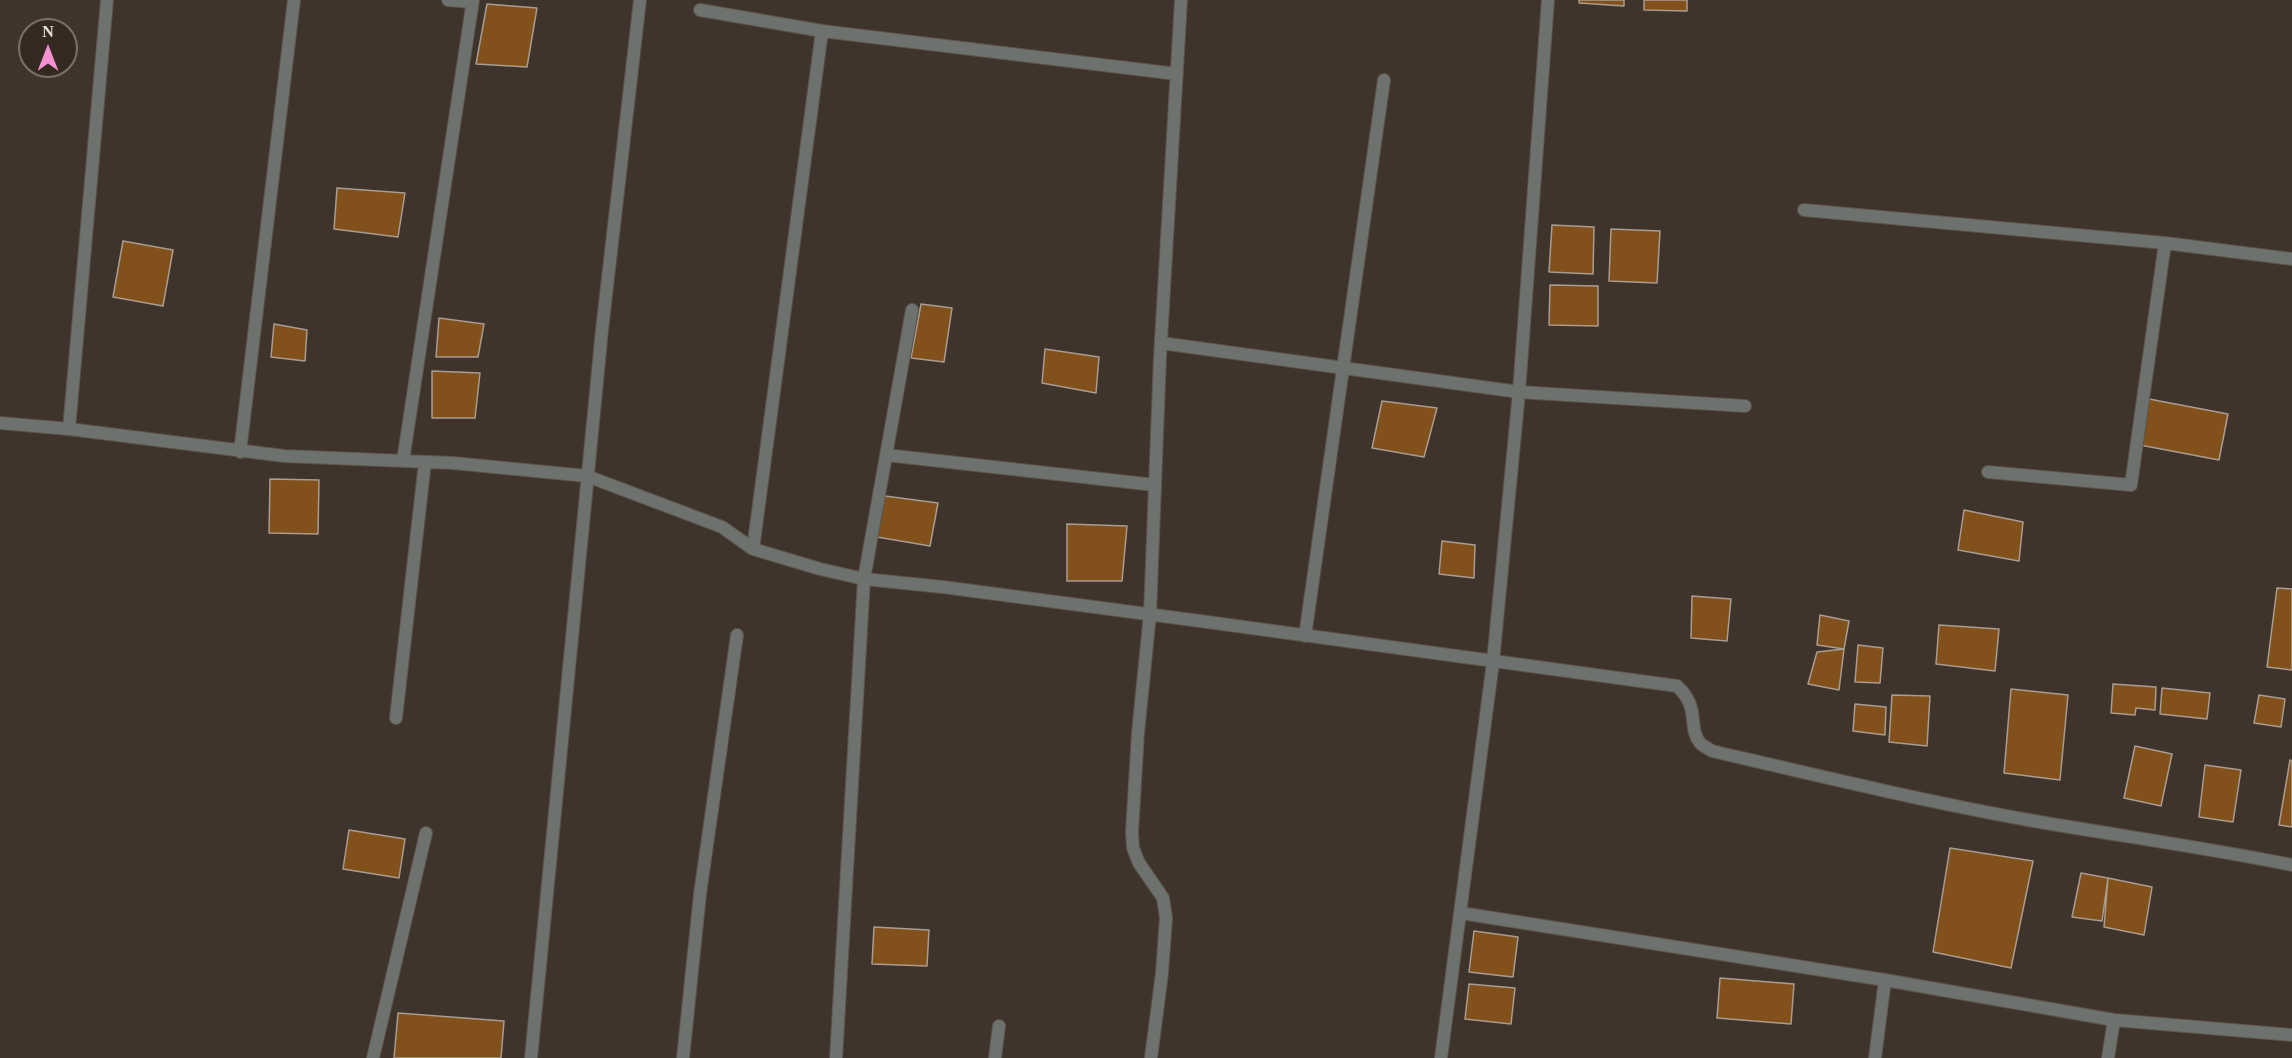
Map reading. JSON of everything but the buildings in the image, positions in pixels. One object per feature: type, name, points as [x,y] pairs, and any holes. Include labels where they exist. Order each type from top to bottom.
[{"type":"street","points":[[69,429],[107,0]]},
{"type":"street","points":[[240,452],[294,0]]},
{"type":"street","points":[[403,461],[472,1],[448,0]]},
{"type":"street","points":[[531,1058],[588,476],[640,0]]},
{"type":"street","points":[[1151,1058],[1162,973],[1166,918],[1163,898],[1139,863],[1132,832],[1138,733],[1150,614],[1161,343],[1181,0]]},
{"type":"street","points":[[1441,1058],[1493,662],[1518,392],[1548,0]]},
{"type":"street","points":[[700,10],[822,32],[1177,74]]},
{"type":"street","points":[[753,549],[822,32]]},
{"type":"street","points":[[1305,636],[1341,368],[1384,80]]},
{"type":"street","points":[[1804,210],[2165,243],[2292,258]]},
{"type":"street","points":[[1988,472],[2132,485],[2165,243]]},
{"type":"street","points":[[836,1058],[864,579],[912,310]]},
{"type":"street","points":[[1161,343],[1518,392],[1745,406]]},
{"type":"street","points":[[0,423],[69,429],[240,452],[425,462],[588,476],[722,527],[753,549],[820,569],[864,579],[1150,614],[1677,686],[1691,703],[1699,742],[1712,752],[1870,788],[2024,819],[2205,848],[2292,865]]},
{"type":"street","points":[[886,454],[1155,485]]},
{"type":"street","points":[[396,718],[425,462]]},
{"type":"street","points":[[683,1058],[700,894],[737,635]]},
{"type":"street","points":[[373,1058],[426,833]]},
{"type":"street","points":[[1461,913],[1885,980],[2114,1020],[2292,1035]]},
{"type":"street","points":[[1875,1058],[1885,980]]},
{"type":"street","points":[[2108,1058],[2114,1020]]},
{"type":"street","points":[[995,1058],[999,1026]]}]
